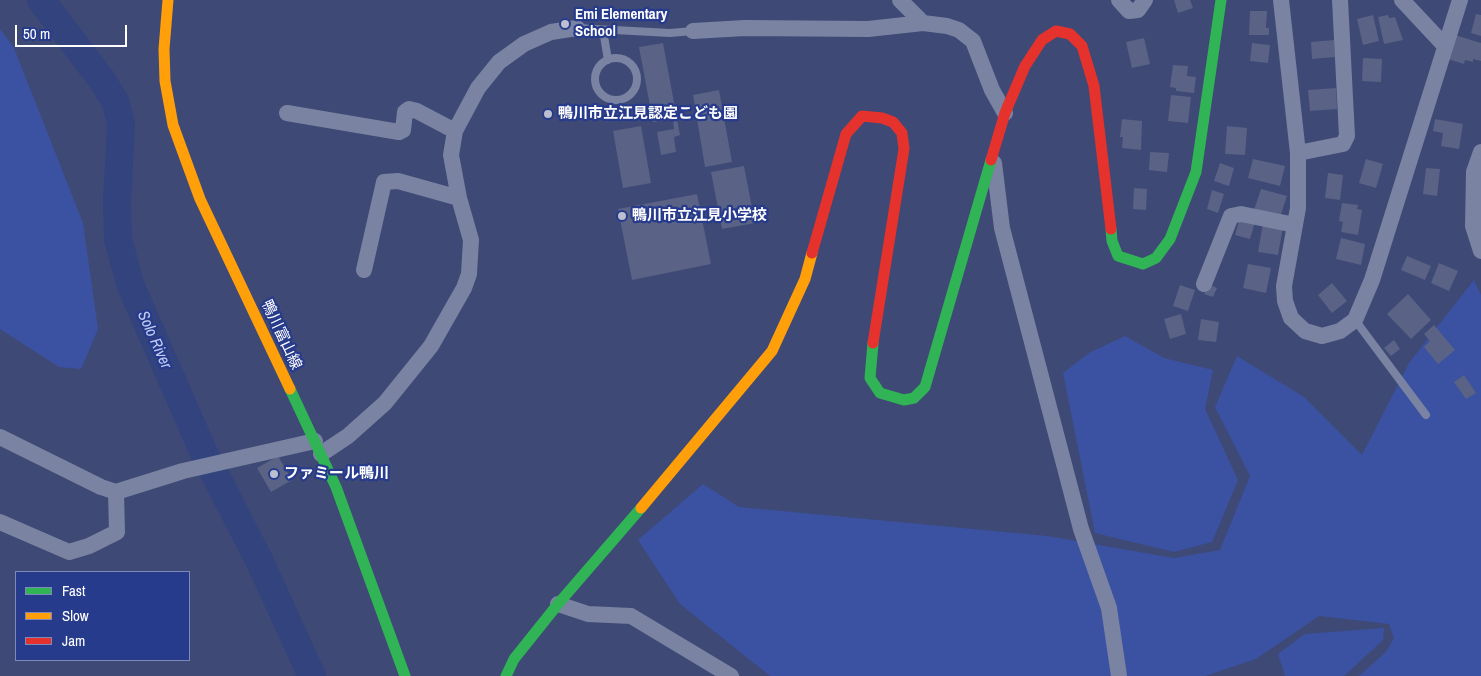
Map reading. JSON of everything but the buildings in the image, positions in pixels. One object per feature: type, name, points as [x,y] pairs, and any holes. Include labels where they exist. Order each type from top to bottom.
[{"type":"street","name":"鴨川富山線","points":[[168,0],[164,66],[176,134],[200,199],[336,487],[405,676]]},
{"type":"street","points":[[900,0],[923,23]]},
{"type":"street","points":[[1119,0],[1129,11],[1138,10],[1145,0]]},
{"type":"street","points":[[1281,0],[1298,153],[1298,208],[1284,286],[1285,301],[1291,318],[1305,331],[1322,336],[1340,331],[1355,320],[1372,280],[1460,0]]},
{"type":"street","points":[[1298,153],[1343,144],[1347,136],[1340,0]]},
{"type":"street","points":[[1402,0],[1445,46]]},
{"type":"street","points":[[506,676],[514,659],[558,604],[707,431],[772,351],[805,279],[846,134],[862,116],[882,118],[893,122],[902,134],[904,149],[872,351],[870,378],[880,393],[904,400],[914,398],[925,387],[1005,113],[1025,66],[1042,40],[1056,31],[1070,34],[1082,46],[1094,86],[1112,241],[1118,256],[1143,264],[1156,258],[1170,239],[1196,172],[1220,1]]},
{"type":"street","points":[[694,31],[745,28],[868,29],[923,23],[959,30],[973,41],[992,90],[1005,113]]},
{"type":"street","points":[[0,437],[100,487],[116,492],[201,467],[318,447],[348,436],[385,403],[431,346],[459,300],[469,274],[471,248],[466,220],[458,198],[451,154],[455,131],[478,88],[499,62],[518,47],[538,37],[577,28]]},
{"type":"street","points":[[287,113],[399,132],[403,130],[405,112],[409,109],[417,111],[455,131]]},
{"type":"street","points":[[1481,152],[1474,172],[1473,226],[1481,250]]},
{"type":"street","points":[[992,153],[1002,228],[1081,529],[1109,608],[1119,676]]},
{"type":"street","points":[[364,270],[384,182],[398,181],[458,198]]},
{"type":"street","points":[[1204,284],[1231,216],[1241,214],[1295,225]]},
{"type":"street","points":[[0,522],[69,552],[89,546],[117,532],[116,492]]},
{"type":"street","points":[[558,604],[588,614],[631,616],[731,676]]},
{"type":"lane","points":[[577,28],[670,33],[694,31]]},
{"type":"lane","points":[[603,30],[608,60]]},
{"type":"lane","points":[[608,60],[624,60],[636,72],[635,88],[623,100],[607,99],[596,87],[596,71],[608,60]]},
{"type":"lane","points":[[1355,320],[1426,415]]},
{"type":"shaded area","points":[[0,29],[14,48],[83,223],[98,329],[81,369],[59,367],[0,329]]},
{"type":"shaded area","points":[[1474,280],[1481,295],[1481,676],[1359,676],[1386,652],[1394,638],[1389,624],[1319,616],[1256,659],[1205,676],[770,676],[680,604],[638,540],[703,484],[739,507],[1047,536],[1174,558],[1220,550],[1250,476],[1215,407],[1237,356],[1304,397],[1362,455],[1409,363]]},
{"type":"shaded area","points":[[1125,336],[1164,358],[1213,370],[1205,409],[1238,480],[1212,542],[1174,552],[1095,533],[1063,373],[1089,353]]},
{"type":"shaded area","points":[[1384,628],[1383,640],[1344,676],[1285,676],[1278,654],[1305,634]]},
{"type":"waterway","name":"Solo River","points":[[41,0],[102,80],[116,103],[121,125],[117,201],[118,239],[130,284],[203,451],[260,562],[312,676]]},
{"type":"traffic: fast","points":[[1111,229],[1112,241],[1118,256],[1143,264],[1156,258],[1170,239],[1196,172],[1221,0]]},
{"type":"traffic: fast","points":[[873,343],[870,378],[880,393],[904,400],[914,398],[925,387],[991,160]]},
{"type":"traffic: fast","points":[[290,389],[336,487],[405,676]]},
{"type":"traffic: fast","points":[[506,676],[514,659],[558,604],[641,508]]},
{"type":"traffic: slow","points":[[168,0],[164,49],[165,81],[173,125],[200,199],[290,389]]},
{"type":"traffic: slow","points":[[641,508],[772,351],[805,279],[812,253]]},
{"type":"traffic: jam","points":[[991,160],[1005,113],[1025,66],[1042,40],[1056,31],[1070,34],[1082,46],[1094,86],[1111,229]]},
{"type":"traffic: jam","points":[[812,253],[846,134],[862,116],[882,118],[893,122],[902,133],[904,149],[873,343]]},
{"type":"place","name":"Emi Elementary School","points":[[565,24]]},
{"type":"place","name":"鴨川市立江見認定こども園","points":[[548,114]]},
{"type":"place","name":"鴨川市立江見小学校","points":[[622,216]]},
{"type":"place","name":"ファミール鴨川","points":[[274,474]]}]
